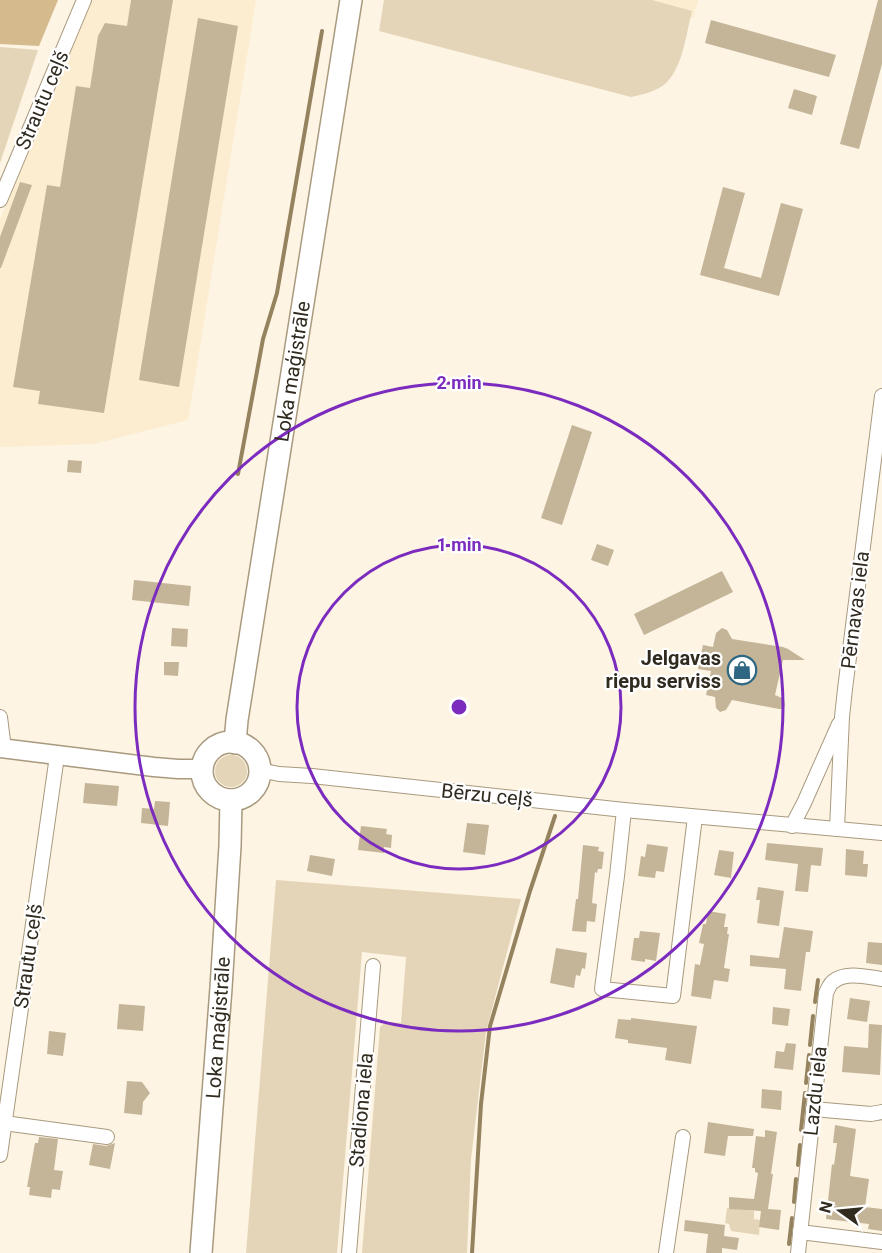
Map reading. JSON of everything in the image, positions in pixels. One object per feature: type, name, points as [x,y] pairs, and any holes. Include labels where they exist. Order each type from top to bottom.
[{"type":"main road","name":"Loka maģistrāle","points":[[235,742],[351,0]]},
{"type":"main road","points":[[235,742],[252,752],[269,772],[259,779],[249,795],[240,799],[221,799],[207,787],[203,778],[204,759],[217,746],[235,742]]},
{"type":"main road","name":"Loka maģistrāle","points":[[201,1253],[221,988],[231,800]]},
{"type":"street","name":"Strautu ceļš","points":[[0,200],[84,0]]},
{"type":"street","name":"Pērnavas iela","points":[[842,717],[882,396]]},
{"type":"street","points":[[0,717],[2,748],[178,769],[202,769]]},
{"type":"street","points":[[792,826],[842,717]]},
{"type":"street","points":[[842,717],[837,829],[882,833]]},
{"type":"street","name":"Strautu ceļš","points":[[0,1155],[57,756]]},
{"type":"street","name":"Bērzu ceļš","points":[[269,772],[624,810],[837,829]]},
{"type":"street","points":[[624,810],[602,989],[670,996],[673,996],[695,817]]},
{"type":"street","name":"Stadiona iela","points":[[349,1253],[373,966]]},
{"type":"street","name":"Lazdu iela","points":[[798,1253],[826,993],[832,981],[842,976],[882,979]]},
{"type":"street","points":[[813,1109],[871,1114],[882,1112]]},
{"type":"street","points":[[4,1123],[107,1137]]},
{"type":"street","points":[[666,1253],[683,1137]]},
{"type":"street","points":[[800,1232],[882,1242]]},
{"type":"shaded area","points":[[0,0],[58,0],[39,46],[0,44]]},
{"type":"shaded area","points":[[91,0],[256,0],[188,420],[94,444],[0,447],[0,220]]},
{"type":"shaded area","points":[[384,0],[652,0],[692,11],[682,54],[673,74],[659,88],[631,97],[379,31]]},
{"type":"shaded area","points":[[628,0],[698,0],[693,18]]},
{"type":"shaded area","points":[[0,47],[38,50],[0,163]]},
{"type":"shaded area","points":[[231,755],[242,760],[247,771],[242,782],[231,787],[220,782],[215,771],[220,760]]},
{"type":"shaded area","points":[[276,880],[521,899],[486,1032],[471,1159],[467,1253],[362,1253],[380,1027],[386,1022],[401,1023],[406,957],[362,952],[337,1253],[246,1253]]},
{"type":"shaded area","points":[[727,1208],[754,1211],[754,1219],[760,1220],[759,1235],[731,1231],[729,1224],[725,1223]]},
{"type":"building","points":[[131,0],[173,0],[104,413],[38,404],[40,391],[13,387],[47,185],[60,187],[76,86],[90,88],[98,36],[105,23],[127,26]]},
{"type":"building","points":[[878,0],[882,0],[882,64],[859,149],[840,144]]},
{"type":"building","points":[[198,18],[238,26],[179,387],[139,380]]},
{"type":"building","points":[[711,20],[836,55],[829,77],[705,43]]},
{"type":"building","points":[[794,89],[817,96],[812,115],[788,108]]},
{"type":"building","points":[[20,182],[32,185],[0,268],[0,237]]},
{"type":"building","points":[[723,187],[745,193],[724,268],[761,278],[781,203],[803,209],[779,296],[700,275]]},
{"type":"building","points":[[572,425],[592,432],[562,525],[541,518]]},
{"type":"building","points":[[68,460],[82,461],[81,473],[67,472]]},
{"type":"building","points":[[597,544],[614,550],[608,566],[591,560]]},
{"type":"building","points":[[722,571],[733,592],[644,635],[634,614]]},
{"type":"building","points":[[134,580],[191,586],[189,606],[132,600]]},
{"type":"building","points":[[172,628],[188,629],[187,647],[171,646]]},
{"type":"building","name":"Jelgavas riepu serviss","points":[[722,628],[727,630],[732,639],[783,647],[805,660],[783,660],[775,695],[784,699],[785,705],[782,709],[732,700],[726,710],[720,712],[716,708],[715,697],[706,695],[711,671],[698,669],[703,645],[713,647],[716,633]]},
{"type":"building","points":[[164,662],[179,662],[178,676],[164,675]]},
{"type":"building","points":[[85,783],[119,786],[117,806],[83,803]]},
{"type":"building","points":[[155,801],[170,802],[168,826],[141,823],[142,808],[154,809]]},
{"type":"building","points":[[467,823],[489,825],[485,855],[463,852]]},
{"type":"building","points":[[361,826],[387,829],[386,834],[392,835],[391,848],[384,847],[384,853],[358,850]]},
{"type":"building","points":[[767,843],[823,848],[821,866],[811,865],[808,892],[795,891],[798,864],[765,860]]},
{"type":"building","points":[[647,844],[668,847],[664,872],[656,871],[655,878],[638,876],[641,856],[645,857]]},
{"type":"building","points":[[583,845],[599,847],[598,851],[604,852],[602,869],[595,872],[592,903],[597,904],[595,922],[587,921],[586,932],[572,931],[576,899],[578,899]]},
{"type":"building","points":[[846,849],[864,851],[863,864],[868,864],[867,877],[845,875]]},
{"type":"building","points":[[719,850],[734,852],[731,878],[714,875]]},
{"type":"building","points":[[310,855],[335,859],[332,876],[307,871]]},
{"type":"building","points":[[758,887],[784,891],[779,926],[757,923],[760,900],[756,900]]},
{"type":"building","points":[[708,911],[726,914],[724,927],[728,927],[727,934],[729,934],[724,968],[730,969],[728,982],[714,980],[711,999],[691,996],[695,964],[700,965],[704,944],[699,943]]},
{"type":"building","points":[[784,927],[813,931],[810,952],[806,952],[801,991],[784,989],[786,969],[750,966],[750,955],[779,958]]},
{"type":"building","points":[[640,931],[660,933],[656,961],[631,960],[634,938],[639,938]]},
{"type":"building","points":[[868,942],[882,943],[882,965],[866,963]]},
{"type":"building","points":[[556,948],[587,953],[585,969],[582,968],[580,976],[576,975],[574,988],[550,983]]},
{"type":"building","points":[[850,998],[870,1001],[867,1022],[847,1019]]},
{"type":"building","points":[[119,1004],[145,1006],[143,1031],[117,1029]]},
{"type":"building","points":[[773,1007],[790,1009],[788,1026],[772,1024]]},
{"type":"building","points":[[631,1018],[697,1026],[691,1064],[665,1060],[667,1048],[628,1043],[628,1040],[615,1038],[618,1019],[631,1020]]},
{"type":"building","points":[[869,1024],[882,1025],[880,1075],[842,1072],[844,1046],[868,1048]]},
{"type":"building","points":[[49,1031],[66,1033],[63,1056],[47,1054]]},
{"type":"building","points":[[786,1043],[796,1044],[793,1070],[774,1068],[776,1051],[784,1052]]},
{"type":"building","points":[[127,1081],[142,1082],[150,1093],[143,1102],[142,1115],[124,1113]]},
{"type":"building","points":[[762,1089],[782,1091],[781,1110],[761,1108]]},
{"type":"building","points":[[708,1122],[754,1129],[753,1136],[728,1136],[725,1156],[704,1153]]},
{"type":"building","points":[[835,1125],[856,1129],[850,1176],[869,1179],[865,1207],[882,1209],[882,1231],[868,1229],[869,1224],[826,1219],[832,1164],[834,1165],[837,1143],[833,1143]]},
{"type":"building","points":[[765,1130],[777,1132],[768,1209],[781,1210],[779,1230],[759,1227],[761,1211],[729,1209],[729,1197],[754,1199],[758,1173],[755,1172],[755,1168],[752,1168],[756,1136],[765,1137]]},
{"type":"building","points":[[39,1137],[58,1139],[54,1170],[63,1171],[60,1190],[52,1189],[51,1198],[29,1195],[30,1187],[27,1187],[35,1143],[38,1143]]},
{"type":"building","points":[[115,1143],[110,1169],[89,1165],[93,1144],[106,1146]]},
{"type":"building","points":[[685,1220],[725,1225],[724,1236],[739,1238],[737,1250],[722,1248],[722,1253],[706,1253],[708,1234],[684,1231]]},
{"type":"waterway","points":[[238,474],[263,339],[277,293],[322,31]]},
{"type":"waterway","points":[[472,1253],[481,1104],[490,1026],[555,816]]},
{"type":"waterway","points":[[815,1002],[818,980]]},
{"type":"waterway","points":[[810,1045],[813,1016]]},
{"type":"waterway","points":[[806,1083],[809,1055]]},
{"type":"waterway","points":[[801,1130],[805,1093]]},
{"type":"waterway","points":[[798,1165],[800,1145]]},
{"type":"waterway","points":[[794,1202],[796,1179]]},
{"type":"waterway","points":[[789,1244],[792,1218]]},
{"type":"place","name":"Jelgavas riepu serviss","points":[[742,670]]}]
